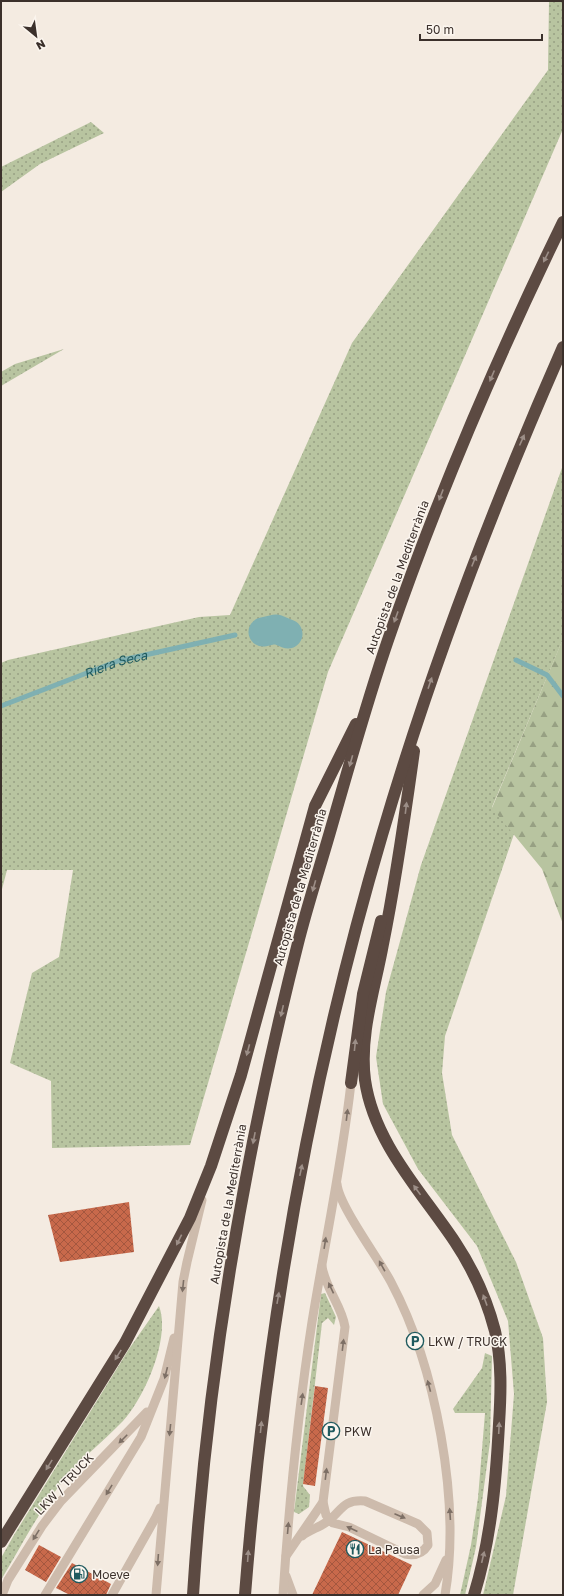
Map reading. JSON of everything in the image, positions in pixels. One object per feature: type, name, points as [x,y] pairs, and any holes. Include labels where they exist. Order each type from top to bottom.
[{"type":"highway","name":"Autopista de la Mediterrània","points":[[193,1595],[207,1438],[226,1293],[262,1100],[299,940],[369,696],[416,560],[444,488],[524,302],[563,222]]},
{"type":"highway","points":[[245,1595],[261,1422],[277,1305],[297,1188],[322,1067],[350,949],[382,835],[417,720],[471,568],[515,456],[563,347]]},
{"type":"highway","points":[[1,1542],[125,1343],[190,1218],[211,1166],[241,1075],[315,806],[369,696]]},
{"type":"highway","points":[[417,720],[401,847],[367,1019],[364,1062],[365,1082],[378,1123],[386,1141],[407,1176],[463,1256],[483,1294],[495,1332],[500,1373],[496,1464],[485,1548],[474,1595]]},
{"type":"highway","points":[[350,1084],[363,994],[374,945],[401,847]]},
{"type":"lane","points":[[283,1595],[298,1430],[322,1261],[337,1178],[350,1084]]},
{"type":"lane","points":[[156,1595],[163,1499],[186,1262],[211,1166]]},
{"type":"lane","points":[[337,1178],[342,1202],[392,1284],[403,1307],[421,1357],[437,1415],[447,1474],[450,1546],[445,1595]]},
{"type":"lane","points":[[298,1538],[330,1520],[345,1503],[351,1501],[365,1501],[424,1528],[429,1538],[428,1544],[420,1553],[410,1555],[405,1554],[349,1527],[337,1525],[330,1520],[323,1509],[345,1327],[343,1314],[324,1275],[322,1261]]},
{"type":"lane","name":"LKW / TRUCK","points":[[45,1595],[141,1437],[164,1379],[181,1308]]},
{"type":"lane","name":"LKW / TRUCK","points":[[2,1595],[8,1580],[61,1501],[135,1426],[157,1398]]},
{"type":"lane","points":[[112,1595],[156,1517],[163,1499]]},
{"type":"lane","points":[[286,1558],[323,1502]]},
{"type":"lane","points":[[423,1595],[435,1584],[443,1568],[450,1546]]},
{"type":"lane","points":[[284,1572],[293,1595]]},
{"type":"green space","points":[[549,1],[563,1],[563,129],[328,672],[190,1145],[52,1148],[51,1081],[10,1063],[32,973],[59,957],[73,870],[7,870],[1,893],[1,663],[8,660],[199,617],[230,615],[352,343],[548,70]]},
{"type":"green space","points":[[91,122],[104,133],[40,164],[1,192],[1,167]]},
{"type":"green space","points":[[64,349],[1,386],[1,372],[15,364]]},
{"type":"green space","points":[[563,465],[563,639],[492,807],[514,834],[445,1036],[442,1073],[452,1135],[516,1262],[543,1338],[547,1402],[513,1595],[483,1595],[506,1496],[514,1394],[508,1321],[477,1246],[418,1169],[383,1104],[376,1057],[386,992],[421,865]]},
{"type":"green space","points":[[562,641],[563,924],[542,869],[492,808]]},
{"type":"green space","points":[[325,1293],[336,1317],[334,1325],[328,1318],[322,1323],[303,1486],[310,1495],[309,1507],[299,1514],[294,1512],[321,1294]]},
{"type":"green space","points":[[159,1306],[162,1319],[162,1334],[159,1350],[154,1366],[140,1397],[123,1421],[82,1460],[59,1486],[36,1520],[1,1580],[1,1558],[14,1535],[129,1349]]},
{"type":"green space","points":[[485,1353],[492,1356],[490,1442],[476,1547],[465,1595],[460,1595],[471,1545],[478,1498],[485,1413],[455,1413],[453,1409],[482,1368]]},
{"type":"building","points":[[129,1202],[134,1252],[60,1262],[48,1215]]},
{"type":"building","points":[[315,1386],[328,1388],[315,1486],[303,1484]]},
{"type":"building","name":"La Pausa","points":[[342,1532],[412,1565],[398,1595],[312,1595]]},
{"type":"building","points":[[39,1545],[61,1557],[46,1582],[25,1570]]},
{"type":"building","points":[[72,1563],[111,1584],[106,1595],[70,1595],[56,1588]]},
{"type":"waterway","name":"Riera Seca","points":[[263,632],[276,629],[288,634]]},
{"type":"waterway","name":"Riera Seca","points":[[1,706],[118,661],[235,635]]},
{"type":"waterway","name":"Riera Seca","points":[[516,660],[547,675],[563,696]]},
{"type":"place","name":"LKW / TRUCK","points":[[415,1341]]},
{"type":"place","name":"PKW","points":[[331,1431]]},
{"type":"place","name":"La Pausa","points":[[355,1549]]},
{"type":"place","name":"Moeve","points":[[79,1574]]}]
